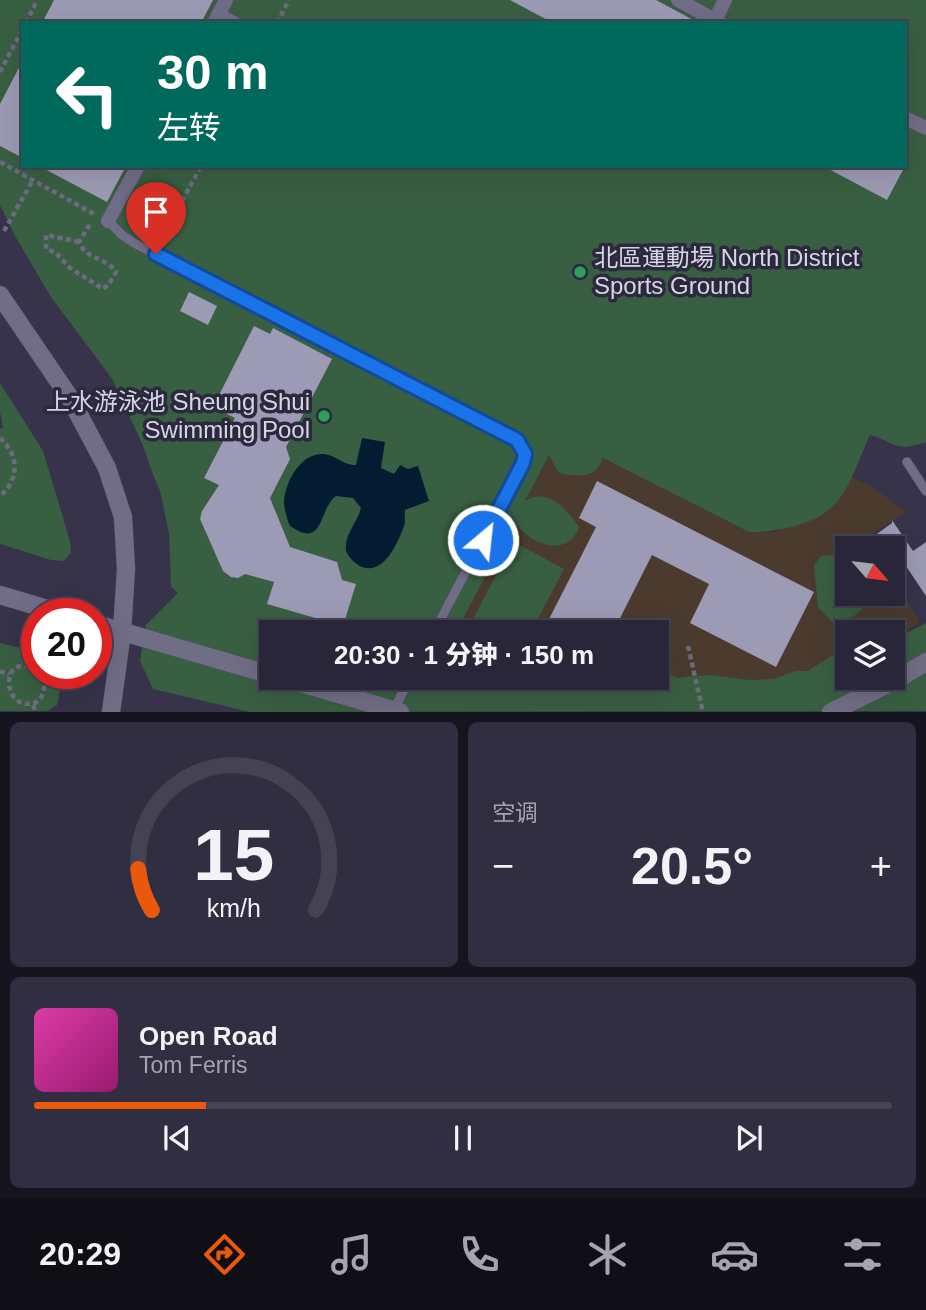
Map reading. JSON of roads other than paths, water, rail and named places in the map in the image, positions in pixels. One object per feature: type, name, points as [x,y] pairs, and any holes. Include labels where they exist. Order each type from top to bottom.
[{"type":"street","points":[[216,19],[226,0]]},
{"type":"street","points":[[678,0],[695,4],[718,21],[725,0]]},
{"type":"street","points":[[907,119],[926,128]]},
{"type":"street","points":[[108,221],[137,168]]},
{"type":"street","points":[[0,295],[70,398],[107,468],[123,517],[126,569],[122,632],[117,680],[108,710]]},
{"type":"street","points":[[0,595],[21,601]]},
{"type":"street","points":[[112,629],[259,672]]},
{"type":"street","points":[[831,712],[897,680],[926,662]]},
{"type":"street","points":[[325,690],[397,711]]},
{"type":"lane","points":[[108,221],[134,243],[517,440],[525,454],[523,463],[441,620]]},
{"type":"lane","points":[[907,461],[926,491]]},
{"type":"lane","points":[[397,711],[405,690]]},
{"type":"water","points":[[362,438],[385,442],[381,468],[394,474],[400,465],[408,469],[418,466],[429,501],[405,510],[404,526],[395,547],[380,565],[373,568],[356,564],[346,551],[347,539],[361,508],[353,498],[336,496],[330,502],[319,525],[309,533],[290,526],[284,504],[290,480],[305,460],[325,454],[356,465]]},
{"type":"place","name":"北區運動場 North District Sports Ground","points":[[580,272]]},
{"type":"place","name":"上水游泳池 Sheung Shui Swimming Pool","points":[[324,416]]}]
